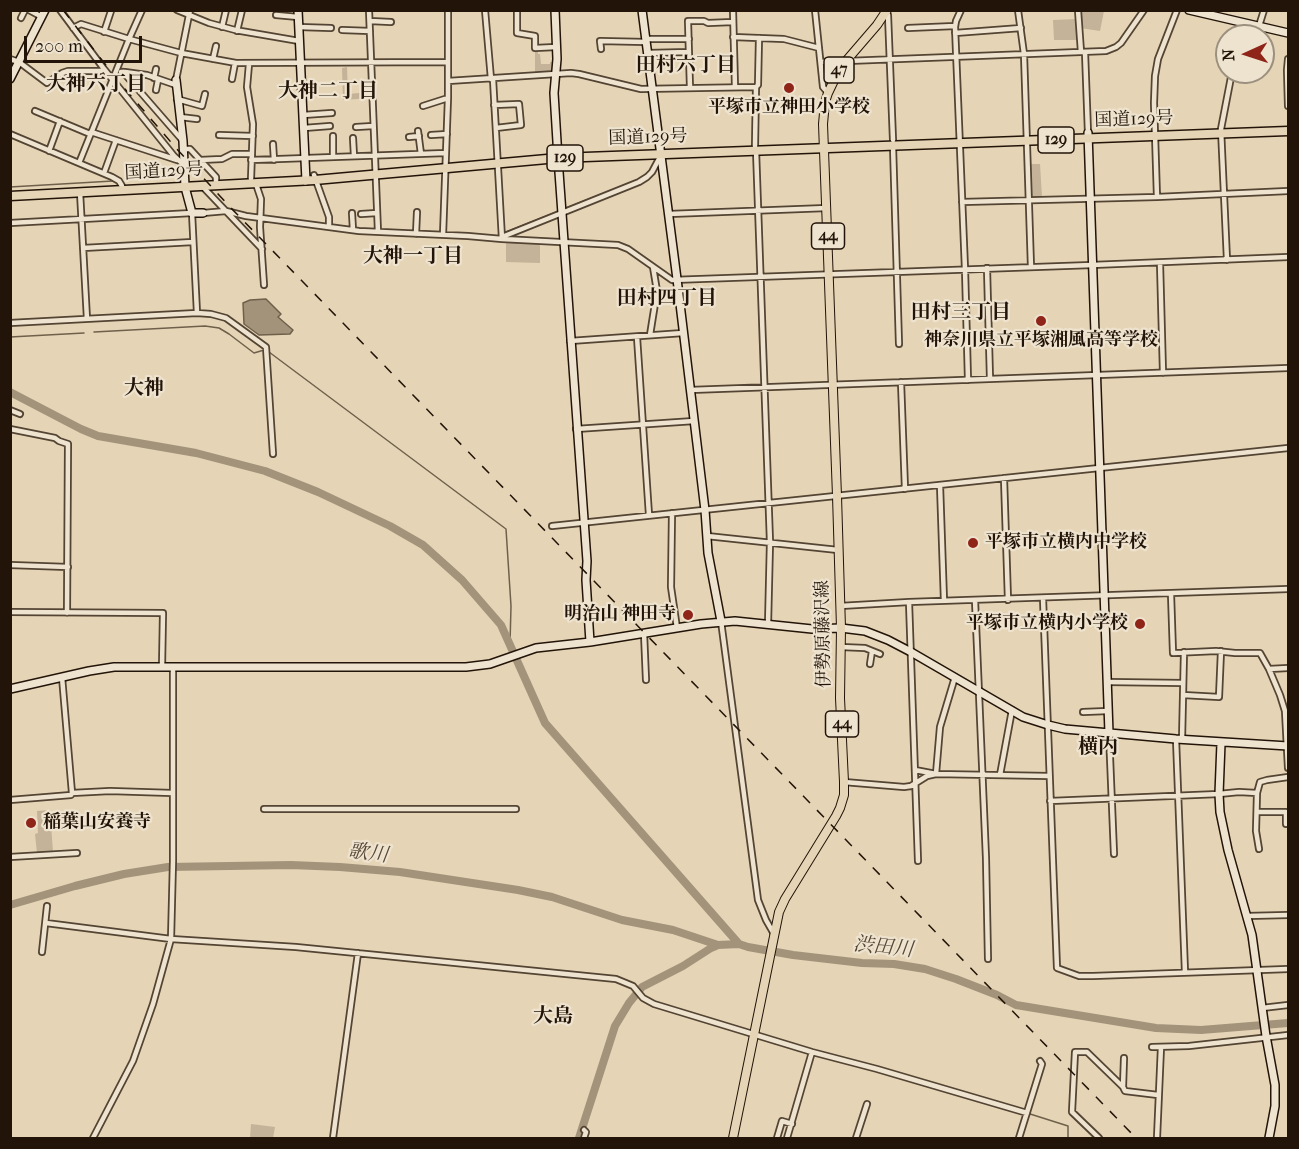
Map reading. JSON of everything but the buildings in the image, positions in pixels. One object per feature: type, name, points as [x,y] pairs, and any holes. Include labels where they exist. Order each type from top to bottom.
[{"type":"highway","name":"国道129号","points":[[1221,131],[1288,126]]},
{"type":"highway","name":"国道129号","points":[[10,196],[216,181],[310,178],[558,156],[1155,133],[1288,131]]},
{"type":"highway","name":"国道129号","points":[[10,191],[122,186],[203,187],[254,181]]},
{"type":"main road","name":"47","points":[[824,145],[824,112],[831,83],[846,60],[877,25],[886,11]]},
{"type":"main road","name":"伊勢原藤沢線","points":[[733,1138],[779,912],[840,808],[844,795],[837,496],[824,145]]},
{"type":"street","points":[[10,79],[43,14],[27,10],[21,18]]},
{"type":"street","points":[[60,10],[112,80],[181,162]]},
{"type":"street","points":[[79,163],[142,10]]},
{"type":"street","points":[[177,10],[237,31],[300,41]]},
{"type":"street","points":[[222,27],[226,10]]},
{"type":"street","points":[[369,10],[378,232]]},
{"type":"street","points":[[443,235],[448,98],[448,10]]},
{"type":"street","points":[[485,10],[495,105],[502,238]]},
{"type":"street","points":[[517,10],[517,33],[535,36],[535,48],[556,47]]},
{"type":"street","points":[[555,10],[554,93],[591,642]]},
{"type":"street","points":[[642,10],[677,279],[705,510],[708,553],[721,621],[758,900],[774,934]]},
{"type":"street","points":[[733,10],[735,87]]},
{"type":"street","points":[[815,10],[823,87],[828,93]]},
{"type":"street","points":[[961,10],[955,26],[968,380]]},
{"type":"street","points":[[1018,10],[1024,54],[1031,267]]},
{"type":"street","points":[[1078,10],[1088,136],[1114,854]]},
{"type":"street","points":[[820,62],[1106,51],[1116,47],[1144,10]]},
{"type":"street","points":[[1157,197],[1155,76],[1158,59],[1178,10]]},
{"type":"street","points":[[1189,10],[1250,24]]},
{"type":"street","points":[[104,32],[111,11]]},
{"type":"street","points":[[237,31],[245,11]]},
{"type":"street","points":[[886,11],[890,58],[899,344]]},
{"type":"street","points":[[190,13],[176,82],[183,145],[181,162],[192,213],[197,313]]},
{"type":"street","points":[[276,15],[298,14],[305,158],[310,178],[329,217],[329,227]]},
{"type":"street","points":[[370,21],[391,22]]},
{"type":"street","points":[[690,88],[688,21],[733,22]]},
{"type":"street","points":[[73,28],[81,24],[164,51],[235,63],[448,63]]},
{"type":"street","points":[[908,28],[955,26]]},
{"type":"street","points":[[299,27],[331,28]]},
{"type":"street","points":[[956,33],[1021,28]]},
{"type":"street","points":[[342,30],[370,31]]},
{"type":"street","points":[[733,37],[784,39],[819,48]]},
{"type":"street","points":[[759,38],[756,148],[771,542],[768,625]]},
{"type":"street","points":[[601,49],[600,40],[689,39]]},
{"type":"street","points":[[213,59],[216,46]]},
{"type":"street","points":[[648,53],[689,52]]},
{"type":"street","points":[[1288,58],[1288,106]]},
{"type":"street","points":[[10,59],[19,62],[47,83],[68,71],[101,71],[104,69]]},
{"type":"street","points":[[232,79],[235,63]]},
{"type":"street","points":[[249,63],[247,87],[252,111],[251,157],[254,181],[261,199],[264,285]]},
{"type":"street","points":[[156,69],[156,90]]},
{"type":"street","points":[[116,72],[147,75],[176,82]]},
{"type":"street","points":[[123,72],[183,145],[190,149],[216,177],[216,181]]},
{"type":"street","points":[[448,81],[579,74],[634,88],[652,90],[756,87]]},
{"type":"street","points":[[1227,260],[1221,131],[1230,84]]},
{"type":"street","points":[[177,99],[202,106],[206,97]]},
{"type":"street","points":[[423,106],[448,98]]},
{"type":"street","points":[[495,105],[519,104],[521,125],[496,128]]},
{"type":"street","points":[[35,111],[91,133],[181,162]]},
{"type":"street","points":[[303,114],[332,113]]},
{"type":"street","points":[[180,117],[197,119]]},
{"type":"street","points":[[49,151],[60,121]]},
{"type":"street","points":[[304,128],[330,126]]},
{"type":"street","points":[[356,127],[373,126]]},
{"type":"street","points":[[10,134],[104,173],[119,181],[122,186]]},
{"type":"street","points":[[222,134],[240,138],[253,136]]},
{"type":"street","points":[[409,137],[418,134],[421,154]]},
{"type":"street","points":[[431,135],[447,134]]},
{"type":"street","points":[[333,136],[333,157]]},
{"type":"street","points":[[353,138],[354,156]]},
{"type":"street","points":[[104,173],[116,140]]},
{"type":"street","points":[[273,144],[274,160]]},
{"type":"street","points":[[502,238],[647,177],[656,166],[660,152]]},
{"type":"street","points":[[200,160],[222,159],[232,154],[274,160],[446,153]]},
{"type":"street","points":[[203,187],[262,249]]},
{"type":"street","points":[[962,202],[1288,191]]},
{"type":"street","points":[[80,192],[87,319]]},
{"type":"street","points":[[669,214],[826,208]]},
{"type":"street","points":[[10,223],[226,211],[352,230],[618,245],[628,249],[672,280],[1288,257]]},
{"type":"street","points":[[416,234],[417,212]]},
{"type":"street","points":[[352,213],[352,230]]},
{"type":"street","points":[[361,214],[377,213]]},
{"type":"street","points":[[83,248],[193,242]]},
{"type":"street","points":[[1160,263],[1164,373]]},
{"type":"street","points":[[650,335],[657,291],[653,267]]},
{"type":"street","points":[[987,268],[990,379]]},
{"type":"street","points":[[10,323],[197,313],[226,318],[265,346],[267,351],[273,453]]},
{"type":"street","points":[[570,341],[683,333]]},
{"type":"street","points":[[637,337],[649,515]]},
{"type":"street","points":[[690,390],[1288,368]]},
{"type":"street","points":[[901,382],[905,489]]},
{"type":"street","points":[[10,410],[20,414]]},
{"type":"street","points":[[576,429],[694,421]]},
{"type":"street","points":[[10,429],[55,438],[68,444],[67,613]]},
{"type":"street","points":[[552,526],[1288,448]]},
{"type":"street","points":[[1004,478],[1008,600]]},
{"type":"street","points":[[940,485],[944,601]]},
{"type":"street","points":[[672,513],[672,587],[677,628]]},
{"type":"street","points":[[706,536],[838,550]]},
{"type":"street","points":[[10,565],[68,567]]},
{"type":"street","points":[[840,606],[1288,589]]},
{"type":"street","points":[[1171,594],[1173,653],[1221,651],[1260,653],[1269,669],[1285,711],[1288,768]]},
{"type":"street","points":[[1043,598],[1057,968],[1079,976],[1288,969]]},
{"type":"street","points":[[975,600],[988,958]]},
{"type":"street","points":[[909,602],[918,861]]},
{"type":"street","points":[[10,612],[162,613],[162,667]]},
{"type":"street","points":[[10,689],[104,668],[466,667],[490,664],[536,648],[591,642],[721,621],[747,622],[812,629],[841,628],[865,631],[911,652],[1023,717],[1048,725],[1179,740],[1288,746]]},
{"type":"street","points":[[644,633],[646,680]]},
{"type":"street","points":[[841,647],[865,648],[880,654]]},
{"type":"street","points":[[870,664],[872,651]]},
{"type":"street","points":[[1183,695],[1219,697],[1221,651]]},
{"type":"street","points":[[1184,652],[1178,796],[1185,972]]},
{"type":"street","points":[[93,1138],[133,1062],[156,996],[171,939],[173,667]]},
{"type":"street","points":[[1269,669],[1288,668]]},
{"type":"street","points":[[62,677],[72,793]]},
{"type":"street","points":[[936,774],[940,727],[955,677]]},
{"type":"street","points":[[1108,682],[1183,682]]},
{"type":"street","points":[[1000,775],[1012,710]]},
{"type":"street","points":[[1083,712],[1108,711]]},
{"type":"street","points":[[1221,743],[1218,794],[1220,812],[1228,850],[1252,935],[1266,1037],[1272,1063],[1276,1096],[1269,1138]]},
{"type":"street","points":[[915,770],[936,774],[1049,776]]},
{"type":"street","points":[[844,782],[904,787],[936,774]]},
{"type":"street","points":[[1259,849],[1256,831],[1257,793],[1260,782],[1288,777]]},
{"type":"street","points":[[10,800],[110,791],[172,793]]},
{"type":"street","points":[[1050,801],[1257,793]]},
{"type":"street","points":[[264,809],[516,809]]},
{"type":"street","points":[[1257,812],[1286,812],[1286,824]]},
{"type":"street","points":[[10,857],[77,853]]},
{"type":"street","points":[[42,952],[47,906]]},
{"type":"street","points":[[1247,916],[1288,915]]},
{"type":"street","points":[[46,923],[171,939],[358,953],[616,979],[633,986],[643,998],[654,1004],[1027,1113]]},
{"type":"street","points":[[333,1138],[358,953]]},
{"type":"street","points":[[1262,1009],[1288,1005]]},
{"type":"street","points":[[1152,1047],[1288,1035]]},
{"type":"street","points":[[1157,1138],[1161,1047]]},
{"type":"street","points":[[787,1138],[812,1052]]},
{"type":"street","points":[[1099,1138],[1072,1112],[1075,1052],[1087,1052],[1125,1091],[1158,1095]]},
{"type":"street","points":[[1123,1087],[1124,1058]]},
{"type":"street","points":[[1019,1138],[1042,1064],[1040,1061]]},
{"type":"street","points":[[856,1138],[867,1104]]},
{"type":"street","points":[[777,1138],[782,1121],[792,1124]]},
{"type":"street","points":[[584,1130],[586,1132],[584,1138]]},
{"type":"shaded area","points":[[1079,11],[1104,11],[1100,31],[1080,28]]},
{"type":"shaded area","points":[[1077,19],[1078,40],[1054,40],[1053,20]]},
{"type":"shaded area","points":[[535,51],[540,54],[541,64],[555,62],[553,73],[535,74]]},
{"type":"shaded area","points":[[347,67],[348,94],[371,92],[371,98],[343,100],[342,68]]},
{"type":"shaded area","points":[[1029,164],[1040,164],[1042,197],[1031,197]]},
{"type":"shaded area","points":[[506,240],[540,242],[540,263],[506,262]]},
{"type":"shaded area","points":[[266,299],[281,314],[278,317],[293,330],[290,334],[259,335],[244,324],[243,303]]},
{"type":"shaded area","points":[[50,810],[53,852],[37,853],[35,834],[38,833],[37,811]]},
{"type":"shaded area","points":[[251,1124],[275,1127],[273,1138],[250,1138]]},
{"type":"waterway","points":[[566,208],[640,179],[652,167]]},
{"type":"waterway","points":[[10,187],[113,181]]},
{"type":"waterway","points":[[506,232],[559,211]]},
{"type":"waterway","points":[[94,332],[205,326],[219,328],[254,353],[264,350]]},
{"type":"waterway","points":[[10,337],[84,333]]},
{"type":"waterway","points":[[269,352],[506,529],[511,606],[510,644]]},
{"type":"waterway","points":[[10,392],[98,436],[196,453],[265,471],[318,492],[390,526],[423,545],[462,580],[501,625],[545,723],[739,944]]},
{"type":"waterway","name":"歌川","points":[[10,905],[124,874],[168,867],[291,865],[340,867],[400,872],[552,897],[622,920],[673,930],[718,945]]},
{"type":"waterway","name":"渋田川","points":[[579,1138],[615,1026],[629,1003],[642,987],[718,945],[739,944],[793,955],[925,969],[997,995],[1016,1005],[1156,1028],[1201,1030],[1288,1023]]},
{"type":"waterway","points":[[1027,1113],[1068,1126],[1068,1138]]},
{"type":"railway","points":[[63,10],[119,82],[230,207],[1136,1138]]},
{"type":"place","name":"平塚市立神田小学校","points":[[789,88]]},
{"type":"place","name":"神奈川県立平塚湘風高等学校","points":[[1041,321]]},
{"type":"place","name":"平塚市立横内中学校","points":[[973,543]]},
{"type":"place","name":"明治山 神田寺","points":[[688,615]]},
{"type":"place","name":"平塚市立横内小学校","points":[[1140,624]]},
{"type":"place","name":"稲葉山安養寺","points":[[31,823]]},
{"type":"district","name":"田村六丁目","points":[[686,66]]},
{"type":"district","name":"大神六丁目","points":[[96,85]]},
{"type":"district","name":"大神二丁目","points":[[328,92]]},
{"type":"district","name":"大神一丁目","points":[[413,257]]},
{"type":"district","name":"田村四丁目","points":[[667,299]]},
{"type":"district","name":"田村三丁目","points":[[961,313]]},
{"type":"district","name":"大神","points":[[144,389]]},
{"type":"district","name":"横内","points":[[1098,748]]},
{"type":"district","name":"大島","points":[[553,1017]]}]
